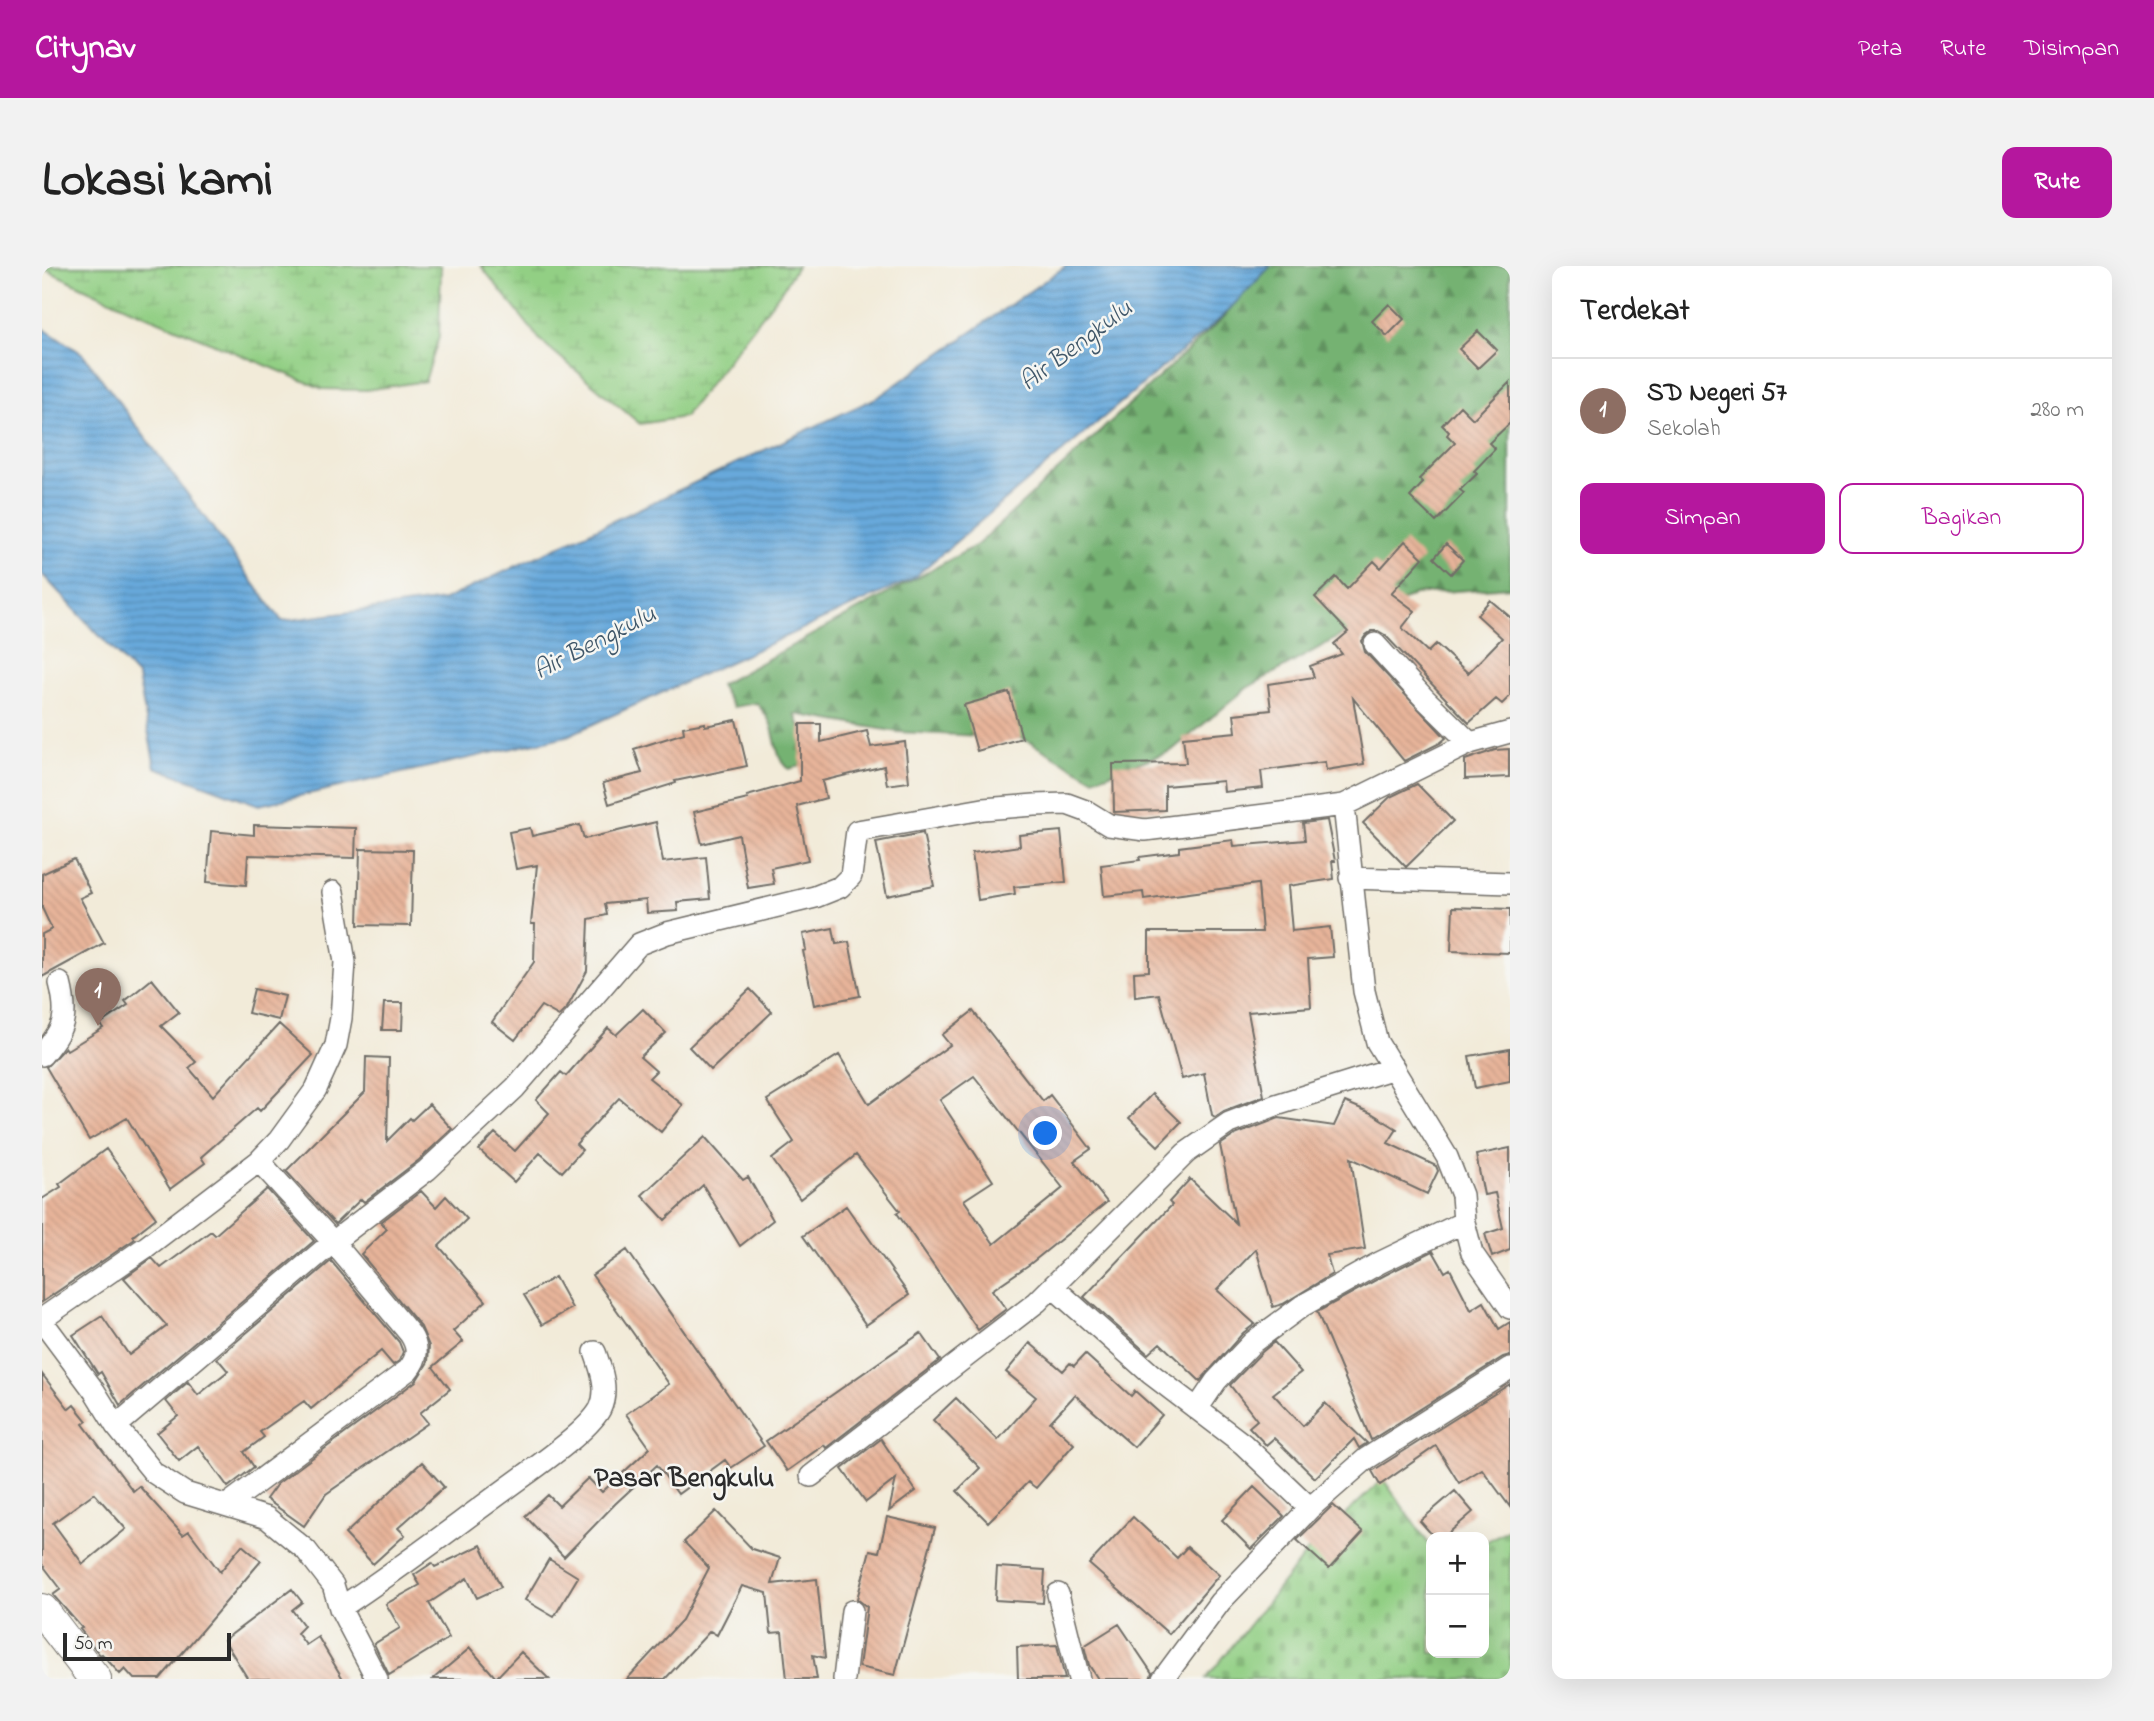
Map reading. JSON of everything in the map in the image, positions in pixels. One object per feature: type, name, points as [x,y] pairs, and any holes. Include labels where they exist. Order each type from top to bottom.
[{"type":"main road","points":[[42,1610],[95,1679]]},
{"type":"street","points":[[1375,644],[1469,743]]},
{"type":"street","points":[[116,1426],[333,1242],[427,1170],[515,1088],[639,944],[667,933],[815,897],[840,887],[851,876],[856,831],[983,808],[1035,805],[1067,804],[1109,825],[1145,830],[1344,805],[1469,743],[1510,732]]},
{"type":"street","points":[[1344,805],[1364,991],[1377,1042],[1447,1157],[1462,1195],[1464,1222],[1472,1253],[1510,1308]]},
{"type":"street","points":[[1350,878],[1510,883]]},
{"type":"street","points":[[333,892],[345,962],[341,1018],[336,1045],[316,1089],[279,1140],[258,1161],[146,1247],[42,1320],[95,1392],[116,1426],[154,1473],[186,1493],[267,1518],[306,1550],[333,1585],[340,1608],[377,1679]]},
{"type":"street","points":[[42,1055],[63,1027],[64,998],[60,983]]},
{"type":"street","points":[[811,1476],[978,1349],[1053,1287],[1186,1153],[1230,1123],[1276,1105],[1394,1068]]},
{"type":"street","points":[[227,1505],[408,1370],[415,1361],[417,1351],[410,1334],[333,1242],[258,1161]]},
{"type":"street","points":[[1197,1409],[1216,1381],[1253,1342],[1302,1306],[1379,1263],[1464,1222]]},
{"type":"street","points":[[1053,1287],[1151,1374],[1243,1444],[1310,1508]]},
{"type":"street","points":[[340,1608],[390,1576],[543,1462],[582,1429],[597,1413],[604,1395],[601,1368],[595,1352]]},
{"type":"street","points":[[1163,1679],[1220,1602],[1310,1508],[1366,1459],[1510,1368]]},
{"type":"street","points":[[1058,1594],[1079,1679]]},
{"type":"street","points":[[844,1679],[852,1611]]},
{"type":"green space","points":[[42,266],[441,266],[439,337],[425,381],[366,390],[323,389],[128,308]]},
{"type":"green space","points":[[481,266],[797,266],[782,290],[684,417],[640,424],[541,341]]},
{"type":"green space","points":[[1260,266],[1510,266],[1510,587],[1415,594],[1247,688],[1171,751],[1094,779],[1022,738],[898,732],[795,714],[806,742],[801,765],[789,769],[778,753],[770,722],[757,703],[733,707],[720,685],[977,545],[1225,316]]},
{"type":"green space","points":[[1383,1479],[1426,1540],[1426,1658],[1489,1658],[1489,1540],[1510,1528],[1510,1679],[1206,1679],[1311,1547]]},
{"type":"water","name":"Air Bengkulu","points":[[1066,266],[1271,266],[1221,318],[912,579],[567,736],[259,805],[155,767],[138,677],[42,574],[42,328],[83,354],[282,621],[444,600],[878,397]]},
{"type":"building","points":[[1389,304],[1404,319],[1387,336],[1372,321]]},
{"type":"building","points":[[1478,331],[1497,350],[1478,368],[1459,349]]},
{"type":"building","points":[[1510,382],[1510,423],[1489,443],[1495,449],[1474,471],[1477,474],[1460,490],[1464,493],[1436,522],[1410,497],[1423,483],[1419,479],[1455,443],[1442,425],[1460,406],[1473,419]]},
{"type":"building","points":[[1405,541],[1423,558],[1391,593],[1415,611],[1402,628],[1428,652],[1436,644],[1468,673],[1502,638],[1477,615],[1490,600],[1510,617],[1510,696],[1502,704],[1496,699],[1469,723],[1385,635],[1372,631],[1362,641],[1365,652],[1446,738],[1440,743],[1404,761],[1353,698],[1364,764],[1326,770],[1325,762],[1261,771],[1263,788],[1224,792],[1223,781],[1165,786],[1165,810],[1114,812],[1113,764],[1186,763],[1183,737],[1236,732],[1234,714],[1271,710],[1268,684],[1314,677],[1310,666],[1342,654],[1334,644],[1348,632],[1315,597],[1336,577],[1347,589],[1374,561],[1381,568]]},
{"type":"building","points":[[1446,544],[1463,560],[1451,574],[1434,558]]},
{"type":"building","points":[[1009,692],[1022,738],[977,751],[964,705]]},
{"type":"building","points":[[736,720],[747,766],[675,781],[676,783],[609,804],[603,783],[642,773],[634,749],[684,733],[683,727]]},
{"type":"building","points":[[800,724],[821,724],[821,742],[867,731],[871,747],[905,742],[909,782],[887,785],[884,766],[822,781],[826,798],[797,806],[808,860],[771,868],[774,884],[748,888],[739,835],[702,844],[694,812],[748,799],[747,796],[800,781]]},
{"type":"building","points":[[1509,749],[1509,777],[1465,779],[1465,760],[1495,750]]},
{"type":"building","points":[[1417,784],[1453,821],[1406,867],[1363,823],[1390,797]]},
{"type":"building","points":[[1327,820],[1335,861],[1332,861],[1334,879],[1288,886],[1292,931],[1330,927],[1333,957],[1308,959],[1311,1007],[1248,1012],[1264,1096],[1215,1117],[1212,1115],[1204,1073],[1182,1079],[1159,994],[1135,997],[1134,972],[1149,971],[1149,932],[1262,932],[1258,884],[1144,899],[1143,892],[1104,896],[1101,865],[1179,852],[1179,847],[1233,840],[1234,846],[1305,840],[1303,823]]},
{"type":"building","points":[[656,822],[663,862],[706,857],[710,899],[677,902],[678,911],[647,913],[646,900],[605,904],[607,915],[589,919],[587,971],[567,1008],[559,1016],[541,1006],[515,1040],[492,1022],[534,962],[535,924],[531,924],[537,865],[516,869],[509,832],[530,828],[532,836],[580,825],[584,839]]},
{"type":"building","points":[[254,825],[356,828],[355,858],[248,855],[246,885],[207,882],[211,831],[254,835]]},
{"type":"building","points":[[1061,831],[1066,882],[1014,887],[1015,894],[978,900],[972,853],[1020,846],[1019,835]]},
{"type":"building","points":[[923,833],[934,886],[887,896],[876,842]]},
{"type":"building","points":[[360,849],[413,850],[411,926],[358,925]]},
{"type":"building","points":[[74,859],[91,893],[80,898],[104,943],[42,977],[42,934],[52,929],[42,908],[42,874]]},
{"type":"building","points":[[1453,907],[1510,909],[1510,953],[1451,951]]},
{"type":"building","points":[[833,928],[836,944],[849,942],[860,996],[814,1005],[803,951],[806,950],[803,934]]},
{"type":"building","points":[[152,979],[179,1012],[161,1026],[196,1062],[189,1068],[213,1096],[279,1024],[313,1055],[260,1111],[257,1108],[201,1157],[205,1163],[170,1189],[127,1118],[89,1140],[46,1067],[65,1047],[67,1050],[103,1028],[100,1024],[128,1005],[125,1001]]},
{"type":"building","points":[[254,989],[285,996],[279,1020],[248,1013]]},
{"type":"building","points":[[750,989],[772,1012],[711,1070],[689,1047]]},
{"type":"building","points":[[384,1003],[403,1003],[402,1030],[382,1030]]},
{"type":"building","points":[[643,1009],[666,1033],[640,1057],[656,1071],[649,1078],[683,1105],[661,1132],[619,1098],[576,1144],[582,1150],[562,1172],[540,1153],[514,1182],[479,1150],[495,1133],[515,1151],[549,1113],[536,1100],[561,1072],[566,1076],[608,1028],[616,1035]]},
{"type":"building","points":[[973,1011],[1043,1101],[1050,1095],[1091,1149],[1074,1161],[1107,1202],[1030,1264],[992,1290],[1006,1309],[978,1330],[897,1213],[900,1211],[856,1155],[800,1199],[772,1159],[794,1142],[767,1100],[839,1055],[869,1104],[950,1045],[942,1035]],"holes":[[[974,1076],[1063,1188],[994,1244],[964,1200],[993,1181],[940,1100]]]},
{"type":"building","points":[[1510,1049],[1510,1081],[1475,1088],[1469,1056]]},
{"type":"building","points":[[366,1057],[389,1058],[387,1141],[429,1104],[452,1129],[419,1160],[364,1202],[361,1199],[335,1224],[286,1171],[365,1092]]},
{"type":"building","points":[[1152,1094],[1181,1122],[1158,1146],[1129,1118]]},
{"type":"building","points":[[1345,1102],[1371,1113],[1397,1129],[1388,1143],[1436,1166],[1438,1171],[1427,1194],[1351,1158],[1365,1249],[1327,1255],[1332,1274],[1283,1304],[1273,1307],[1256,1249],[1217,1290],[1255,1324],[1243,1333],[1200,1381],[1160,1343],[1148,1354],[1084,1297],[1172,1205],[1169,1202],[1190,1179],[1236,1223],[1220,1145],[1235,1135],[1279,1118],[1334,1126]]},
{"type":"building","points":[[705,1137],[743,1180],[748,1177],[773,1220],[740,1246],[703,1185],[665,1220],[642,1195]]},
{"type":"building","points":[[1510,1148],[1510,1250],[1492,1257],[1485,1234],[1503,1228],[1495,1193],[1484,1195],[1476,1155]]},
{"type":"building","points":[[106,1149],[156,1218],[133,1236],[135,1239],[42,1302],[42,1199],[61,1187],[59,1184]]},
{"type":"building","points":[[267,1189],[314,1241],[120,1405],[101,1372],[98,1374],[73,1335],[102,1316],[129,1355],[167,1326],[124,1278],[152,1258],[161,1268],[211,1231],[215,1235]]},
{"type":"building","points":[[421,1191],[436,1207],[446,1196],[467,1219],[439,1246],[486,1301],[453,1331],[463,1342],[433,1367],[450,1389],[420,1413],[428,1423],[326,1494],[304,1526],[266,1499],[277,1484],[416,1381],[428,1362],[429,1346],[421,1327],[361,1254],[387,1229],[381,1222]]},
{"type":"building","points":[[846,1206],[909,1295],[866,1325],[803,1236]]},
{"type":"building","points":[[627,1250],[764,1446],[731,1468],[725,1460],[678,1494],[657,1465],[564,1557],[525,1516],[548,1495],[559,1506],[588,1478],[602,1492],[650,1448],[626,1414],[669,1384],[592,1275]]},
{"type":"building","points":[[1433,1251],[1445,1272],[1450,1269],[1471,1310],[1484,1302],[1499,1329],[1510,1322],[1510,1355],[1371,1440],[1317,1312]]},
{"type":"building","points":[[331,1261],[399,1342],[403,1352],[399,1361],[393,1365],[381,1351],[311,1409],[304,1401],[260,1432],[264,1437],[244,1452],[254,1467],[228,1487],[198,1446],[179,1461],[157,1433],[178,1416],[166,1401],[188,1382],[198,1395],[228,1371],[217,1358]]},
{"type":"building","points":[[555,1277],[572,1308],[542,1325],[524,1295]]},
{"type":"building","points":[[921,1333],[940,1360],[826,1448],[824,1445],[787,1471],[766,1441]]},
{"type":"building","points":[[1274,1342],[1301,1372],[1273,1394],[1303,1426],[1325,1403],[1367,1443],[1359,1448],[1354,1439],[1315,1478],[1274,1438],[1266,1445],[1249,1427],[1257,1420],[1230,1385]]},
{"type":"building","points":[[1030,1343],[1063,1371],[1070,1363],[1074,1366],[1085,1354],[1131,1396],[1135,1391],[1162,1415],[1134,1447],[1075,1395],[1050,1422],[1074,1444],[1036,1488],[1028,1482],[988,1522],[957,1491],[980,1468],[933,1420],[956,1398],[998,1440],[1036,1397],[1006,1372]]},
{"type":"building","points":[[42,1374],[69,1409],[74,1405],[87,1421],[83,1424],[133,1491],[139,1486],[183,1535],[189,1531],[220,1572],[242,1545],[261,1561],[160,1679],[134,1679],[125,1669],[120,1674],[102,1654],[100,1655],[80,1629],[82,1628],[53,1595],[61,1589],[42,1564]],"holes":[[[94,1493],[126,1529],[83,1564],[53,1523]]]},
{"type":"building","points":[[1510,1384],[1510,1507],[1482,1469],[1459,1483],[1436,1446],[1380,1485],[1372,1471]]},
{"type":"building","points":[[881,1439],[916,1491],[889,1511],[896,1479],[866,1502],[842,1469]]},
{"type":"building","points":[[422,1462],[444,1487],[398,1528],[405,1535],[373,1564],[345,1534]]},
{"type":"building","points":[[1254,1487],[1284,1516],[1251,1549],[1222,1520]]},
{"type":"building","points":[[1455,1491],[1473,1512],[1450,1532],[1430,1532],[1420,1521]]},
{"type":"building","points":[[1333,1505],[1363,1532],[1329,1569],[1297,1540]]},
{"type":"building","points":[[716,1511],[752,1549],[780,1558],[772,1584],[817,1579],[825,1658],[813,1655],[817,1679],[787,1679],[782,1632],[771,1633],[767,1593],[742,1586],[717,1635],[710,1631],[665,1679],[627,1679],[682,1620],[709,1568],[684,1542]]},
{"type":"building","points":[[887,1517],[935,1528],[895,1675],[859,1667],[867,1607],[857,1599],[870,1550],[879,1552]]},
{"type":"building","points":[[1133,1517],[1177,1558],[1187,1547],[1219,1575],[1169,1634],[1089,1564]]},
{"type":"building","points":[[481,1545],[501,1587],[477,1598],[467,1578],[429,1603],[449,1638],[389,1675],[374,1644],[400,1628],[386,1604],[420,1585],[414,1575],[432,1563],[435,1567]]},
{"type":"building","points":[[549,1559],[578,1577],[554,1617],[525,1600]]},
{"type":"building","points":[[997,1567],[1045,1570],[1043,1603],[995,1600]]},
{"type":"building","points":[[292,1589],[302,1602],[292,1610],[304,1626],[297,1633],[306,1645],[318,1637],[343,1679],[248,1679],[224,1640]]},
{"type":"building","points":[[1119,1624],[1152,1673],[1150,1679],[1098,1679],[1089,1665],[1084,1646]]},
{"type":"building","points":[[1057,1645],[1065,1679],[1018,1679],[1017,1647]]},
{"type":"building","points":[[470,1648],[496,1678],[521,1652],[549,1679],[433,1679]]},
{"type":"place","name":"SD Negeri 57","points":[[98,1026]]},
{"type":"district","name":"Pasar Bengkulu","points":[[684,1476]]}]
